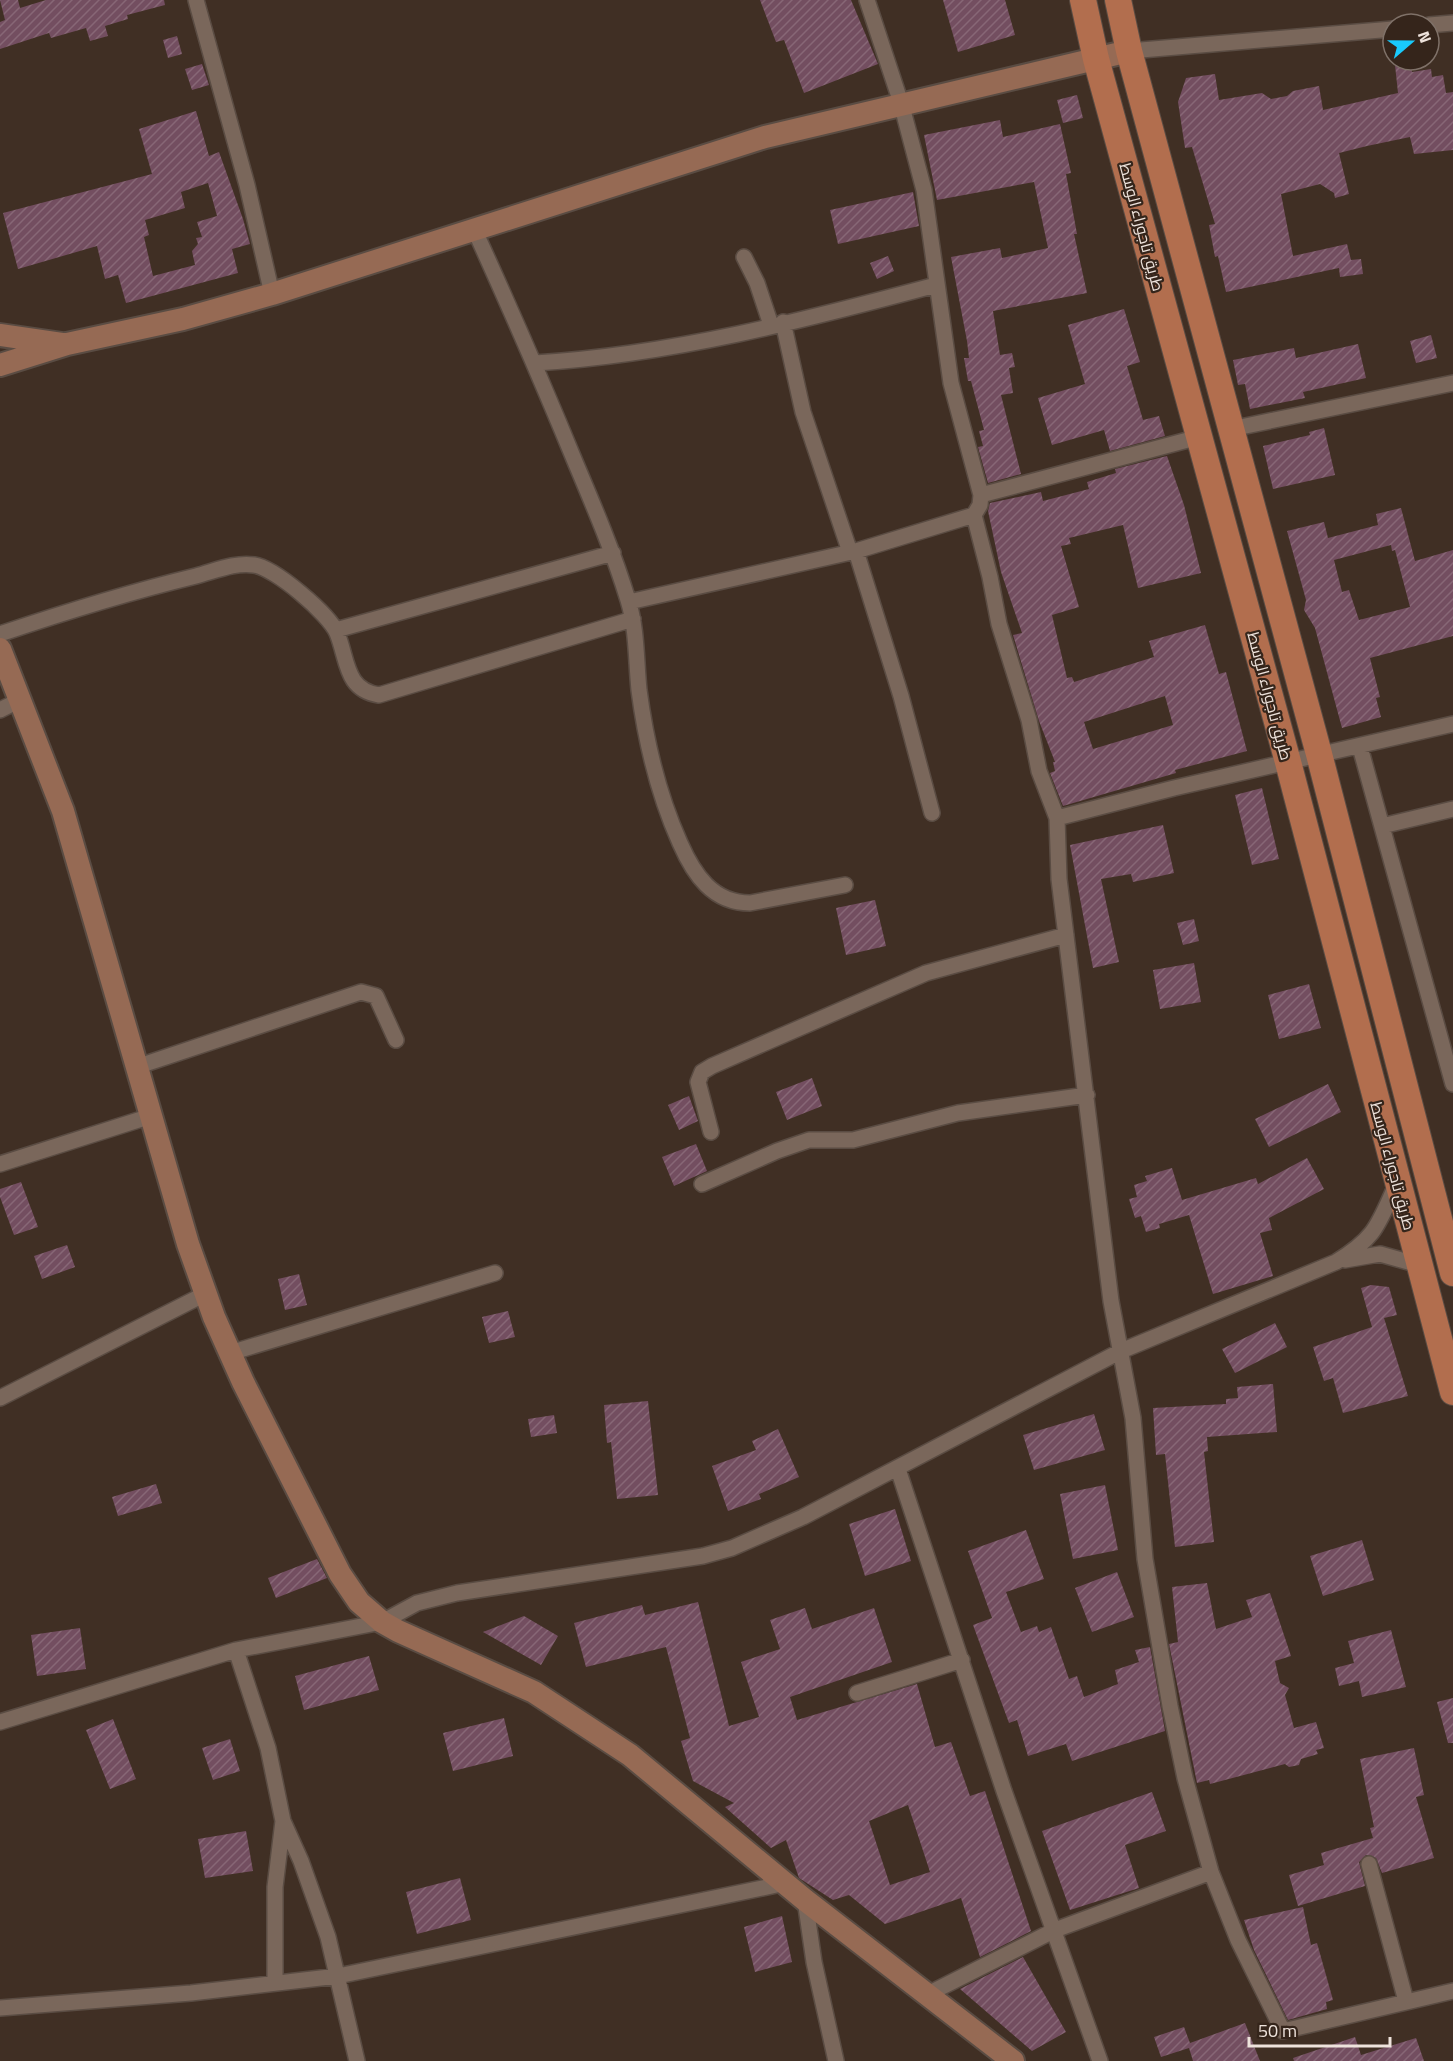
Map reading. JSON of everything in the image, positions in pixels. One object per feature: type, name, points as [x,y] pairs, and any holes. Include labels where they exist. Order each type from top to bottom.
[{"type":"main road","name":"طريق تاجوراء الوسط","points":[[1083,0],[1096,59],[1288,762],[1453,1392]]},
{"type":"main road","points":[[1118,0],[1129,51],[1448,1231],[1453,1273]]},
{"type":"street","points":[[196,0],[247,185],[272,294]]},
{"type":"street","points":[[629,602],[853,552],[974,515],[980,505],[981,495],[951,383],[936,285],[932,232],[924,189],[901,102],[867,0]]},
{"type":"street","points":[[0,365],[67,344],[183,319],[272,294],[475,231],[765,136],[901,102],[1129,51],[1381,30]]},
{"type":"street","points":[[475,231],[535,363],[613,553],[633,619],[642,711],[653,769],[681,845],[703,882],[726,901],[738,903],[845,885]]},
{"type":"street","points":[[744,257],[777,324],[803,412],[901,696],[932,813]]},
{"type":"street","points":[[535,363],[592,359],[676,347],[936,285]]},
{"type":"street","points":[[0,335],[67,344]]},
{"type":"street","points":[[1231,429],[1453,383]]},
{"type":"street","points":[[981,495],[1199,437]]},
{"type":"street","points":[[974,515],[999,624],[1029,720],[1039,771],[1057,818],[1059,879],[1111,1301],[1133,1418],[1145,1559],[1154,1620],[1185,1778],[1211,1872],[1238,1940],[1283,2031],[1453,1991]]},
{"type":"street","points":[[336,630],[613,553]]},
{"type":"street","points":[[0,634],[60,613],[238,565],[255,565],[270,569],[287,581],[336,630],[357,687],[366,693],[379,695],[434,681],[633,619]]},
{"type":"street","points":[[0,649],[9,705],[63,811],[136,1067],[205,1294],[230,1353],[324,1544],[359,1602],[382,1622],[510,1680],[557,1705],[652,1772],[805,1900],[1013,2061]]},
{"type":"street","points":[[1057,818],[1453,724]]},
{"type":"street","points":[[1360,747],[1452,1079]]},
{"type":"street","points":[[1382,826],[1453,809]]},
{"type":"street","points":[[711,1132],[698,1082],[702,1072],[712,1066],[926,973],[1066,935]]},
{"type":"street","points":[[136,1067],[361,992],[376,996],[396,1040]]},
{"type":"street","points":[[702,1184],[808,1140],[853,1140],[958,1113],[1087,1095]]},
{"type":"street","points":[[0,1164],[151,1116]]},
{"type":"street","points":[[0,1722],[236,1650],[382,1622],[417,1603],[479,1588],[670,1561],[732,1548],[803,1517],[1122,1352],[1336,1262],[1358,1249],[1373,1234],[1397,1182]]},
{"type":"street","points":[[1336,1262],[1380,1254],[1419,1265]]},
{"type":"street","points":[[230,1353],[495,1273]]},
{"type":"street","points":[[0,1398],[205,1294]]},
{"type":"street","points":[[898,1469],[1004,1791],[1100,2061]]},
{"type":"street","points":[[236,1650],[268,1748],[283,1821],[318,1907],[338,1976],[357,2061]]},
{"type":"street","points":[[857,1693],[962,1660]]},
{"type":"street","points":[[275,1982],[275,1887],[283,1821]]},
{"type":"street","points":[[1369,1863],[1406,2001]]},
{"type":"street","points":[[928,1994],[1055,1930],[1211,1872]]},
{"type":"street","points":[[0,2008],[191,1993],[338,1976],[786,1883]]},
{"type":"street","points":[[805,1900],[814,1962],[836,2061]]},
{"type":"building","points":[[0,0],[18,0],[20,8],[46,0],[164,0],[165,5],[127,15],[128,19],[105,26],[108,36],[90,41],[86,28],[51,38],[49,33],[0,49],[0,22],[5,20]]},
{"type":"building","points":[[760,0],[851,0],[878,64],[804,93],[784,40],[776,42]]},
{"type":"building","points":[[943,0],[1005,0],[1015,35],[958,52]]},
{"type":"building","points":[[177,36],[182,54],[168,58],[163,40]]},
{"type":"building","points":[[202,64],[209,85],[192,90],[185,69]]},
{"type":"building","points":[[1396,72],[1431,72],[1432,77],[1443,75],[1446,93],[1453,92],[1453,150],[1414,154],[1410,137],[1339,153],[1349,194],[1335,198],[1334,193],[1320,184],[1281,194],[1293,256],[1347,244],[1351,260],[1361,259],[1363,274],[1340,277],[1339,268],[1226,292],[1218,256],[1215,257],[1209,225],[1215,224],[1192,147],[1185,148],[1178,102],[1186,78],[1215,74],[1219,100],[1262,93],[1271,99],[1287,96],[1293,91],[1319,86],[1323,110],[1398,93]]},
{"type":"building","points":[[1077,95],[1083,118],[1063,123],[1057,100]]},
{"type":"building","points":[[196,111],[209,156],[219,152],[250,244],[232,249],[238,273],[126,303],[118,275],[105,279],[97,246],[18,269],[3,213],[152,174],[139,129]],"holes":[[[208,183],[217,216],[197,222],[202,237],[196,238],[198,244],[192,251],[195,265],[153,276],[144,237],[149,235],[145,220],[185,208],[181,192]]]},
{"type":"building","points":[[1000,120],[1003,137],[1060,124],[1071,173],[1066,174],[1077,234],[1074,234],[1087,293],[993,311],[1000,355],[1012,353],[1015,367],[1009,368],[1013,393],[1001,395],[1021,474],[988,483],[978,447],[983,446],[979,431],[984,430],[971,381],[968,381],[964,358],[969,358],[967,341],[951,257],[1000,248],[1002,258],[1048,248],[1034,182],[937,200],[924,135]]},
{"type":"building","points":[[913,192],[919,226],[838,244],[830,210]]},
{"type":"building","points":[[888,256],[894,271],[877,279],[870,263]]},
{"type":"building","points":[[1124,309],[1140,362],[1127,366],[1143,420],[1159,416],[1165,436],[1110,451],[1104,430],[1052,445],[1038,398],[1085,384],[1068,325]]},
{"type":"building","points":[[1431,335],[1437,358],[1416,363],[1410,341]]},
{"type":"building","points":[[1358,344],[1366,378],[1303,392],[1305,398],[1250,409],[1245,384],[1238,385],[1233,360],[1294,348],[1296,358]]},
{"type":"building","points":[[1324,428],[1335,475],[1273,489],[1263,446],[1310,435],[1309,432]]},
{"type":"building","points":[[1167,456],[1184,505],[1201,573],[1138,588],[1123,525],[1069,538],[1071,544],[1061,546],[1079,607],[1052,615],[1067,678],[1072,677],[1074,682],[1154,657],[1149,641],[1205,625],[1219,674],[1226,672],[1247,751],[1175,770],[1176,773],[1063,806],[1050,773],[1055,771],[1053,762],[1055,762],[1039,721],[1013,635],[1022,633],[1001,572],[988,511],[990,503],[1041,492],[1043,501],[1089,489],[1087,482],[1116,473],[1115,469]],"holes":[[[1165,696],[1173,725],[1093,749],[1084,722]]]},
{"type":"building","points":[[1401,508],[1415,561],[1453,550],[1453,636],[1370,658],[1380,697],[1376,698],[1381,717],[1342,728],[1315,628],[1304,610],[1306,600],[1287,531],[1324,522],[1328,538],[1378,525],[1376,514]],"holes":[[[1391,545],[1392,551],[1395,550],[1410,607],[1359,620],[1349,590],[1342,592],[1334,560]]]},
{"type":"building","points":[[1262,788],[1279,859],[1252,865],[1235,795]]},
{"type":"building","points":[[1163,825],[1174,873],[1133,882],[1131,874],[1101,879],[1119,962],[1093,968],[1070,845]]},
{"type":"building","points":[[875,900],[886,946],[846,955],[836,908]]},
{"type":"building","points":[[1194,919],[1199,941],[1183,945],[1177,923]]},
{"type":"building","points":[[1194,963],[1201,1002],[1160,1009],[1153,970]]},
{"type":"building","points":[[1309,984],[1321,1028],[1279,1039],[1268,995]]},
{"type":"building","points":[[812,1078],[822,1106],[787,1120],[776,1092]]},
{"type":"building","points":[[1328,1084],[1341,1112],[1269,1147],[1255,1119]]},
{"type":"building","points":[[689,1096],[698,1121],[679,1130],[668,1105]]},
{"type":"building","points":[[696,1144],[707,1171],[674,1186],[662,1157]]},
{"type":"building","points":[[1307,1158],[1324,1189],[1269,1218],[1272,1230],[1260,1233],[1273,1276],[1213,1294],[1189,1215],[1159,1224],[1160,1228],[1146,1232],[1141,1216],[1135,1218],[1129,1199],[1137,1197],[1134,1185],[1147,1181],[1145,1176],[1172,1168],[1182,1200],[1256,1178],[1258,1184]]},
{"type":"building","points":[[21,1182],[38,1227],[14,1235],[0,1197],[0,1189]]},
{"type":"building","points":[[67,1245],[75,1267],[42,1279],[34,1256]]},
{"type":"building","points":[[299,1274],[307,1305],[285,1310],[278,1279]]},
{"type":"building","points":[[1371,1285],[1389,1287],[1397,1315],[1384,1318],[1408,1396],[1343,1413],[1333,1378],[1324,1381],[1313,1347],[1372,1327],[1361,1288]]},
{"type":"building","points":[[508,1311],[515,1337],[489,1343],[482,1317]]},
{"type":"building","points":[[1275,1323],[1287,1347],[1235,1373],[1222,1349]]},
{"type":"building","points":[[1273,1384],[1277,1432],[1207,1437],[1208,1451],[1204,1452],[1214,1542],[1175,1547],[1165,1454],[1156,1455],[1153,1408],[1226,1404],[1226,1399],[1238,1398],[1237,1387]]},
{"type":"building","points":[[648,1401],[658,1495],[617,1499],[611,1442],[607,1443],[604,1405]]},
{"type":"building","points":[[1094,1414],[1105,1450],[1034,1470],[1023,1435]]},
{"type":"building","points":[[554,1415],[557,1433],[531,1437],[528,1419]]},
{"type":"building","points":[[778,1429],[799,1477],[759,1494],[761,1499],[728,1511],[712,1466],[756,1450],[752,1441]]},
{"type":"building","points":[[156,1484],[162,1503],[118,1516],[112,1497]]},
{"type":"building","points":[[1105,1485],[1118,1550],[1073,1559],[1060,1494]]},
{"type":"building","points":[[895,1509],[911,1561],[865,1576],[849,1524]]},
{"type":"building","points":[[1026,1530],[1044,1579],[1006,1592],[1021,1632],[1037,1626],[1039,1632],[1051,1627],[1069,1679],[1077,1676],[1084,1697],[1118,1684],[1115,1670],[1139,1662],[1135,1650],[1150,1647],[1165,1731],[1072,1761],[1066,1744],[1028,1756],[1017,1720],[1009,1723],[973,1625],[992,1618],[968,1551]]},
{"type":"building","points":[[1362,1540],[1374,1580],[1323,1596],[1310,1556]]},
{"type":"building","points":[[317,1559],[327,1578],[276,1598],[268,1578]]},
{"type":"building","points":[[1117,1572],[1134,1617],[1092,1632],[1075,1588]]},
{"type":"building","points":[[1207,1583],[1216,1629],[1252,1617],[1246,1600],[1270,1593],[1291,1656],[1275,1661],[1280,1683],[1289,1688],[1285,1695],[1294,1728],[1316,1722],[1324,1748],[1316,1750],[1318,1754],[1301,1759],[1299,1765],[1289,1767],[1285,1764],[1210,1784],[1209,1780],[1197,1783],[1169,1644],[1178,1642],[1172,1587]]},
{"type":"building","points":[[698,1602],[729,1726],[759,1717],[741,1662],[780,1649],[770,1620],[805,1608],[812,1629],[874,1608],[892,1662],[790,1697],[797,1720],[917,1684],[935,1747],[951,1742],[970,1796],[985,1791],[1031,1931],[980,1957],[961,1898],[885,1924],[849,1895],[833,1900],[799,1878],[786,1840],[771,1848],[725,1807],[734,1803],[693,1781],[681,1741],[690,1738],[666,1647],[586,1667],[574,1623],[642,1605],[645,1615]],"holes":[[[908,1805],[930,1872],[890,1885],[869,1821]]]},
{"type":"building","points":[[524,1616],[558,1636],[541,1665],[483,1632]]},
{"type":"building","points":[[80,1628],[86,1669],[37,1676],[31,1635]]},
{"type":"building","points":[[1391,1630],[1406,1687],[1362,1697],[1359,1681],[1339,1686],[1335,1668],[1354,1663],[1348,1641]]},
{"type":"building","points":[[369,1656],[379,1690],[304,1710],[295,1676]]},
{"type":"building","points":[[1453,1698],[1453,1743],[1448,1743],[1437,1702]]},
{"type":"building","points":[[504,1718],[513,1756],[453,1771],[443,1733]]},
{"type":"building","points":[[113,1719],[136,1779],[110,1789],[86,1730]]},
{"type":"building","points":[[230,1739],[240,1771],[213,1780],[202,1748]]},
{"type":"building","points":[[1414,1748],[1424,1795],[1416,1797],[1434,1858],[1382,1873],[1376,1858],[1366,1855],[1359,1862],[1365,1886],[1298,1906],[1289,1875],[1324,1865],[1321,1853],[1373,1838],[1370,1828],[1374,1827],[1360,1759]]},
{"type":"building","points":[[1152,1792],[1166,1831],[1125,1845],[1139,1888],[1070,1910],[1042,1831]]},
{"type":"building","points":[[246,1831],[253,1871],[205,1878],[198,1839]]},
{"type":"building","points":[[460,1878],[471,1920],[417,1934],[406,1892]]},
{"type":"building","points":[[1303,1907],[1311,1945],[1317,1943],[1333,2000],[1326,2002],[1327,2009],[1288,2020],[1254,1950],[1244,1920]]},
{"type":"building","points":[[782,1916],[792,1962],[755,1972],[744,1927]]},
{"type":"building","points":[[1023,1957],[1066,2032],[1032,2051],[960,1989]]},
{"type":"building","points":[[1245,2023],[1260,2061],[1193,2061],[1189,2048],[1161,2057],[1154,2037],[1184,2027],[1190,2043]]},
{"type":"building","points":[[1355,2037],[1361,2055],[1416,2038],[1424,2061],[1294,2061],[1293,2058]]}]
